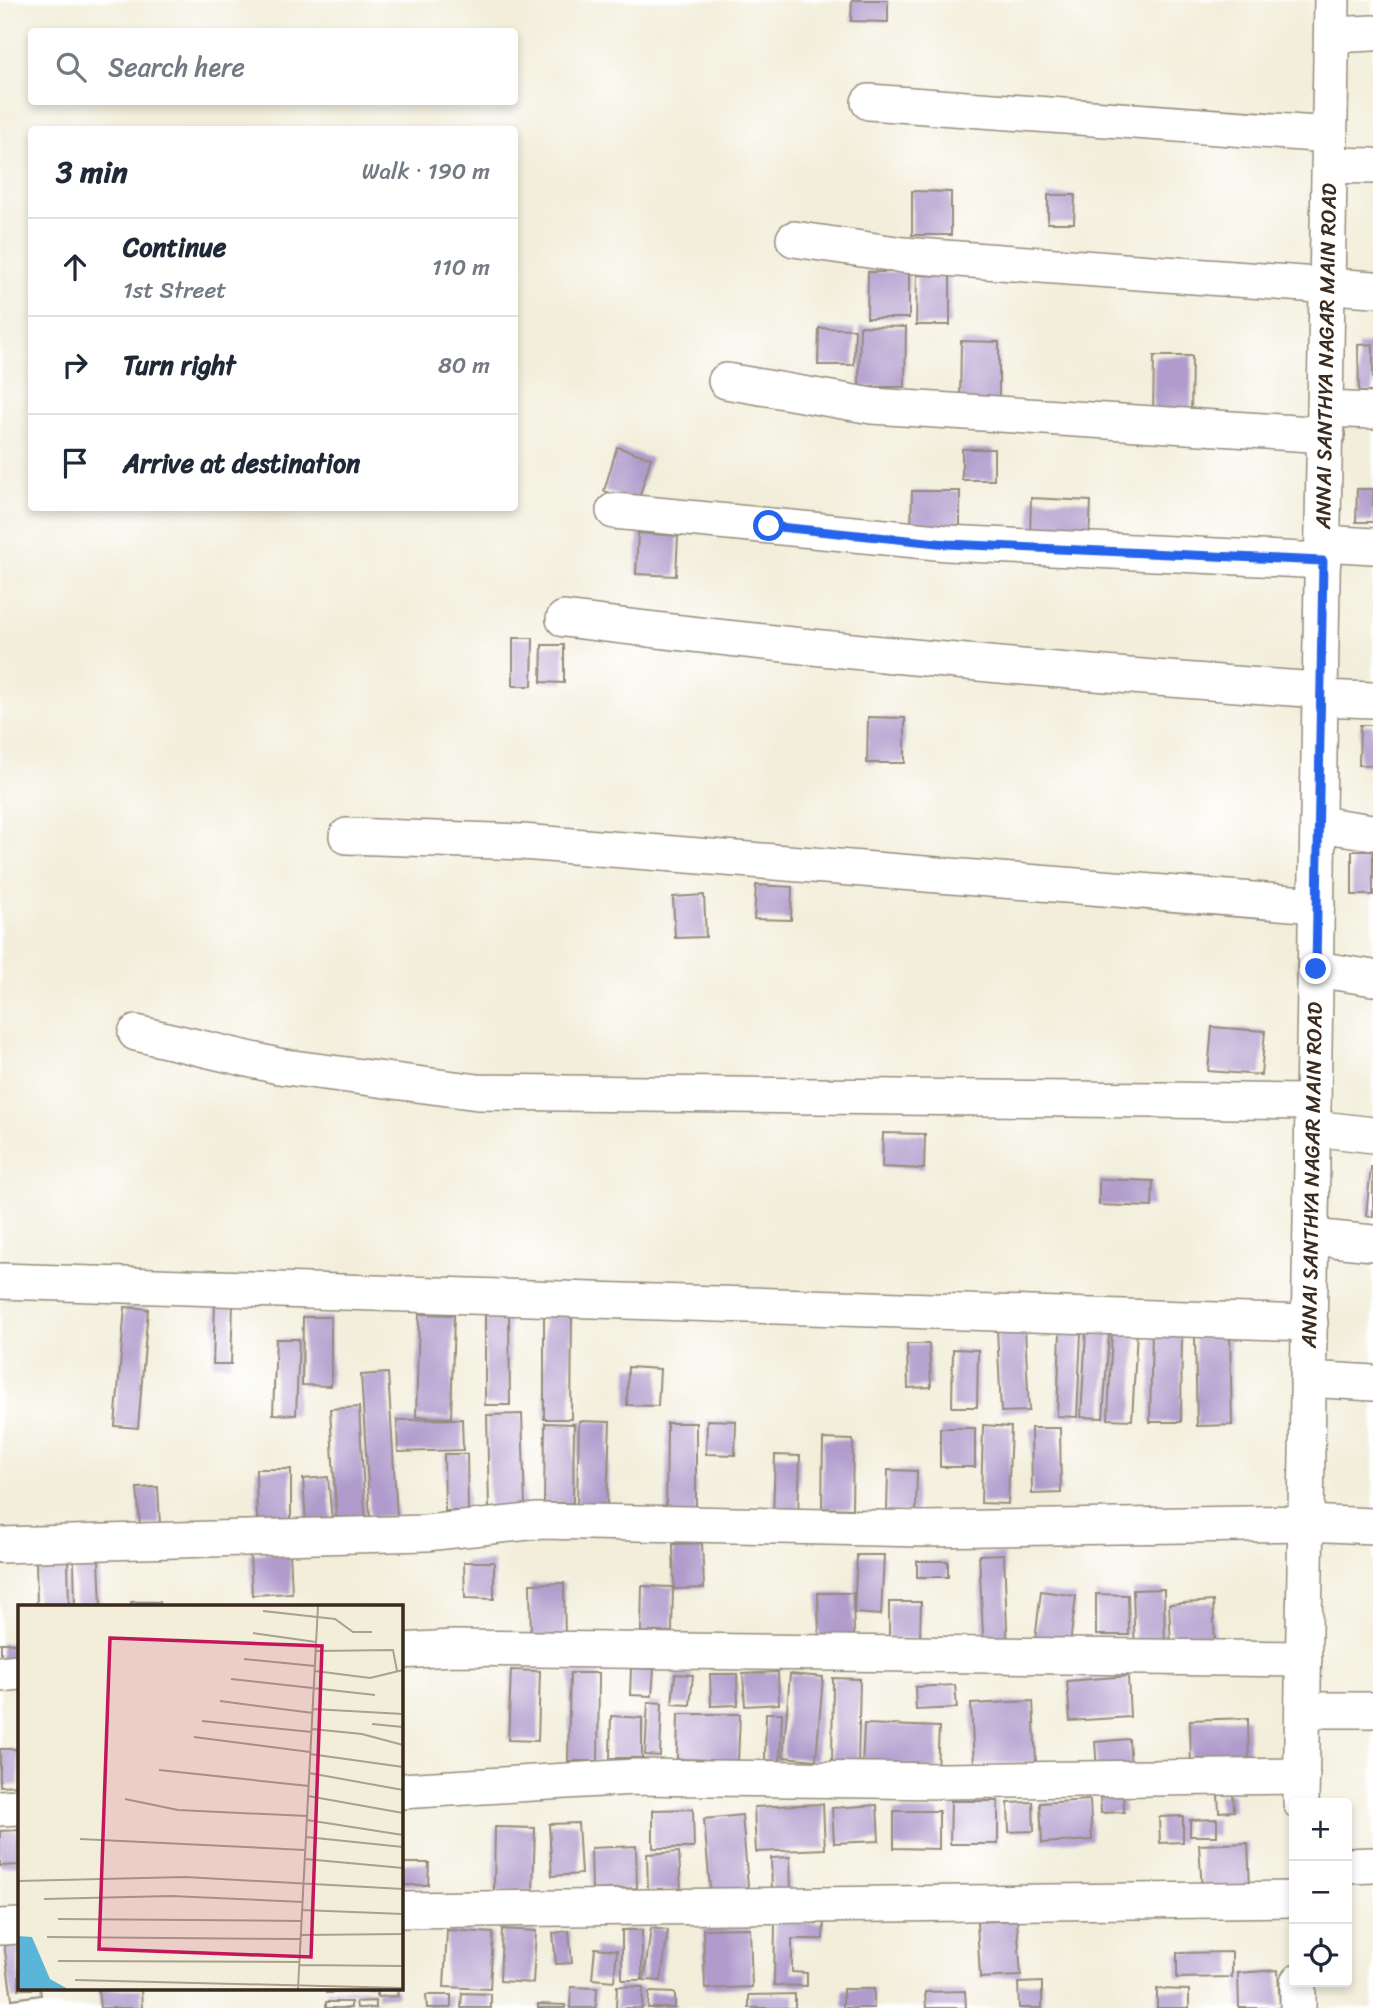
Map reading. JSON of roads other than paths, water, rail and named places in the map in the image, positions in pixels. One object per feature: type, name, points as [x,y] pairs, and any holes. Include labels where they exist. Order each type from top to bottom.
[{"type":"street","name":"ANNAI SANTHYA NAGAR MAIN ROAD","points":[[1302,1790],[1332,0]]},
{"type":"street","points":[[1332,35],[1373,33]]},
{"type":"street","points":[[869,102],[1330,150],[1373,166]]},
{"type":"street","points":[[794,239],[903,255],[1373,289]]},
{"type":"street","points":[[726,381],[872,406],[1326,422],[1373,411]]},
{"type":"street","points":[[614,511],[947,544],[1323,552],[1373,546]]},
{"type":"street","points":[[564,619],[743,641],[1051,672],[1373,700]]},
{"type":"street","points":[[1318,824],[1373,832]]},
{"type":"street","points":[[347,836],[522,842],[1317,905]]},
{"type":"street","points":[[1316,969],[1373,978]]},
{"type":"street","points":[[136,1033],[278,1066],[478,1092],[1313,1115],[1373,1135]]},
{"type":"street","points":[[1311,1237],[1373,1242]]},
{"type":"street","points":[[0,1281],[1310,1323]]},
{"type":"street","points":[[1308,1379],[1373,1383]]},
{"type":"street","points":[[0,1545],[426,1533],[538,1521],[923,1529],[1306,1523],[1373,1526]]},
{"type":"street","points":[[402,1651],[452,1648],[1304,1659]]},
{"type":"street","points":[[0,1674],[18,1672]]},
{"type":"street","points":[[1303,1710],[1373,1710]]},
{"type":"street","points":[[402,1791],[634,1777],[1302,1790]]},
{"type":"street","points":[[0,1808],[18,1807]]},
{"type":"street","points":[[1352,1866],[1373,1865]]},
{"type":"street","points":[[402,1910],[1289,1899]]},
{"type":"street","points":[[0,1927],[18,1926]]},
{"type":"street","points":[[1298,1987],[1298,2008]]}]
